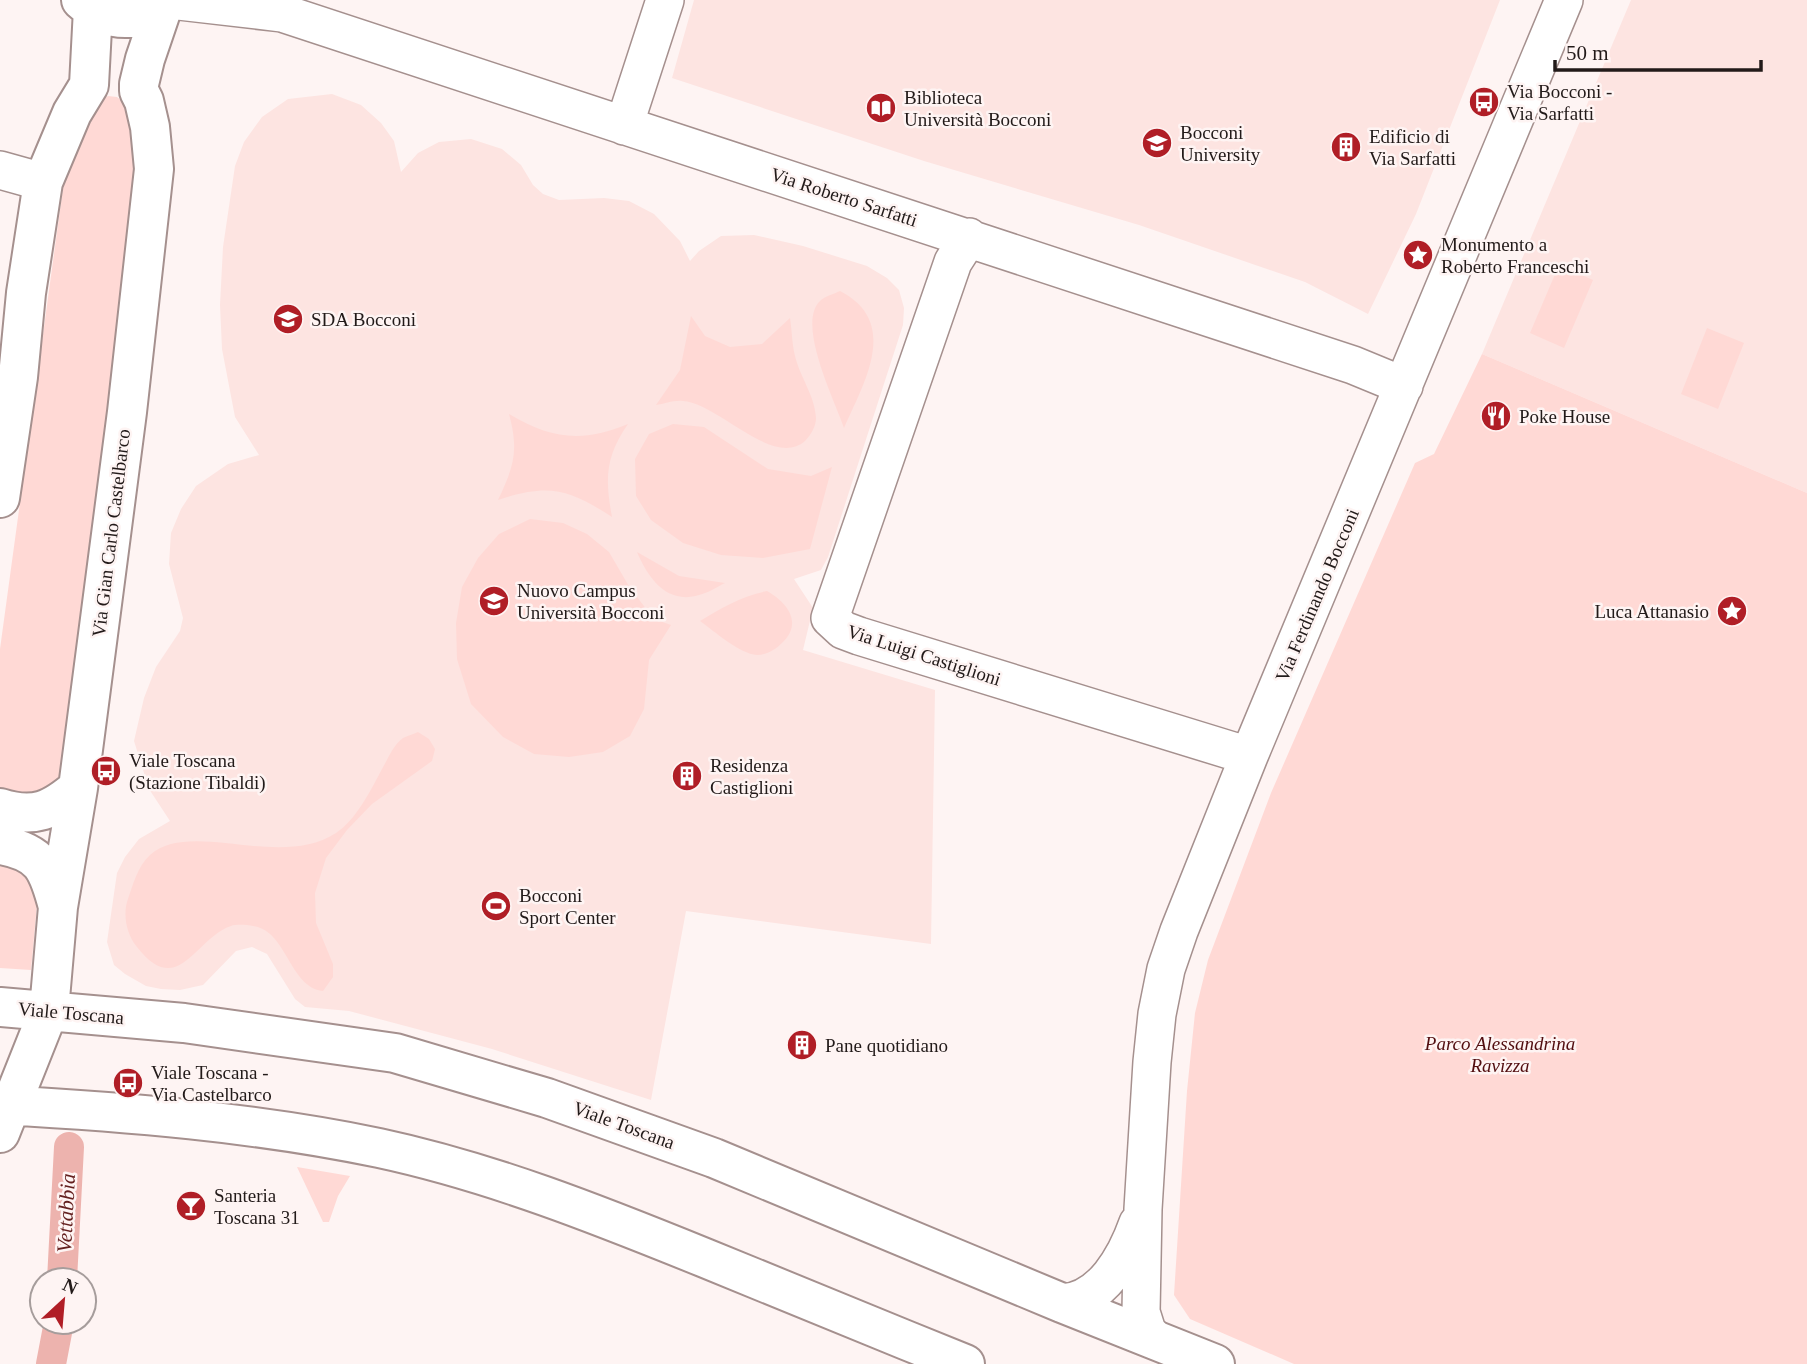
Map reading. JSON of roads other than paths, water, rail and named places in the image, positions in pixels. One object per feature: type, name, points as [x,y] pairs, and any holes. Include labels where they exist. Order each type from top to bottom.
[{"type":"main road","points":[[87,5],[114,18],[129,19],[144,16],[167,2]]},
{"type":"main road","name":"Via Gian Carlo Castelbarco","points":[[4,1115],[49,1010],[58,907],[78,788],[127,412],[154,169],[150,127],[139,91],[145,59],[167,2]]},
{"type":"main road","points":[[0,498],[9,374],[26,293],[43,182],[72,113],[89,85],[92,50],[87,5]]},
{"type":"main road","points":[[89,85],[117,81],[139,91]]},
{"type":"main road","points":[[0,808],[14,812],[42,812],[59,804],[78,788]]},
{"type":"main road","points":[[0,845],[21,848],[39,860],[50,877],[58,907]]},
{"type":"main road","name":"Viale Toscana","points":[[0,1007],[184,1023],[395,1053],[547,1098],[629,1126],[1215,1364]]},
{"type":"main road","points":[[4,1115],[56,1108],[256,1126],[380,1148],[462,1169],[552,1198],[645,1234],[965,1364]]},
{"type":"street","points":[[624,126],[665,0]]},
{"type":"street","name":"Via Ferdinando Bocconi","points":[[1155,1340],[1147,1331],[1141,1311],[1143,1209],[1152,1062],[1157,1014],[1167,969],[1179,931],[1249,756],[1564,0]]},
{"type":"street","name":"Via Roberto Sarfatti","points":[[167,2],[272,7],[624,126],[1339,360],[1404,386]]},
{"type":"street","points":[[0,170],[43,182]]},
{"type":"street","name":"Via Luigi Castiglioni","points":[[969,237],[953,262],[830,618],[843,630],[859,636],[1249,756]]},
{"type":"street","name":"Via Ferdinando Bocconi","points":[[1062,1303],[1076,1303],[1088,1296],[1113,1272],[1133,1239],[1143,1209]]},
{"type":"waterway","name":"Vettabbia","points":[[63,1266],[69,1147]]},
{"type":"waterway","name":"Vettabbia","points":[[51,1364],[56,1336]]},
{"type":"place","name":"Via Bocconi - Via Sarfatti","points":[[1484,102]]},
{"type":"place","name":"Biblioteca Università Bocconi","points":[[881,108]]},
{"type":"place","name":"Bocconi University","points":[[1157,143]]},
{"type":"place","name":"Edificio di Via Sarfatti","points":[[1346,147]]},
{"type":"place","name":"Monumento a Roberto Franceschi","points":[[1418,255]]},
{"type":"place","name":"SDA Bocconi","points":[[288,319]]},
{"type":"place","name":"Poke House","points":[[1496,416]]},
{"type":"place","name":"Nuovo Campus Università Bocconi","points":[[494,601]]},
{"type":"place","name":"Luca Attanasio","points":[[1732,611]]},
{"type":"place","name":"Viale Toscana (Stazione Tibaldi)","points":[[106,771]]},
{"type":"place","name":"Residenza Castiglioni","points":[[687,776]]},
{"type":"place","name":"Bocconi Sport Center","points":[[496,906]]},
{"type":"place","name":"Pane quotidiano","points":[[802,1045]]},
{"type":"place","name":"Viale Toscana - Via Castelbarco","points":[[128,1083]]},
{"type":"place","name":"Santeria Toscana 31","points":[[191,1206]]},
{"type":"park label","name":"Parco Alessandrina Ravizza","points":[[1500,1054]]}]
